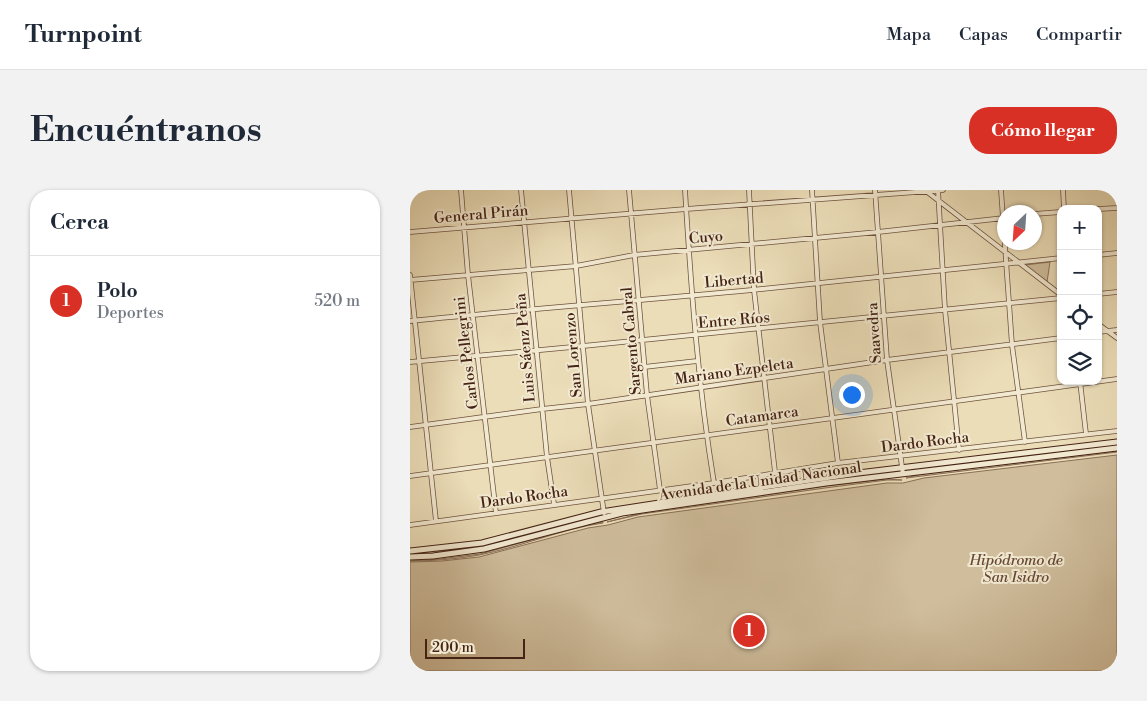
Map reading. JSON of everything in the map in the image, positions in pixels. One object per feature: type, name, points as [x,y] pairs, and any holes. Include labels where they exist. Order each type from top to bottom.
[{"type":"main road","name":"Avenida de la Unidad Nacional","points":[[410,551],[482,544],[604,514],[1117,442]]},
{"type":"main road","name":"Avenida de la Unidad Nacional","points":[[902,471],[1117,448]]},
{"type":"main road","name":"Avenida de la Unidad Nacional","points":[[410,557],[484,549],[604,514]]},
{"type":"street","name":"Carlos Pellegrini","points":[[461,190],[468,275],[496,512]]},
{"type":"street","name":"Luis Sáenz Peña","points":[[521,190],[547,457],[554,504]]},
{"type":"street","name":"San Lorenzo","points":[[569,190],[588,404],[604,514]]},
{"type":"street","name":"Sargento Cabral","points":[[629,190],[646,395],[660,490]]},
{"type":"street","points":[[685,190],[697,361],[706,436],[714,482]]},
{"type":"street","points":[[749,190],[754,290],[775,472]]},
{"type":"street","points":[[812,190],[820,322],[838,463]]},
{"type":"street","name":"Saavedra","points":[[875,190],[887,360],[902,471]]},
{"type":"street","points":[[938,190],[944,310],[959,450]]},
{"type":"street","name":"General Pirán","points":[[410,232],[631,213],[943,190]]},
{"type":"street","points":[[1001,190],[1003,205]]},
{"type":"street","points":[[1063,190],[1064,205]]},
{"type":"street","points":[[926,191],[1060,295]]},
{"type":"street","points":[[1102,209],[1117,208]]},
{"type":"street","points":[[1042,213],[1057,212]]},
{"type":"street","name":"Cuyo","points":[[410,280],[576,266],[634,255],[940,226],[997,219]]},
{"type":"street","points":[[1005,252],[1012,345],[1025,442]]},
{"type":"street","points":[[1102,255],[1117,254]]},
{"type":"street","name":"Libertad","points":[[412,321],[754,290],[1057,258]]},
{"type":"street","points":[[410,275],[412,321],[419,361],[436,521]]},
{"type":"street","points":[[1102,294],[1117,292]]},
{"type":"street","name":"Entre Ríos","points":[[410,362],[758,329],[1057,297]]},
{"type":"street","points":[[1102,327],[1117,338]]},
{"type":"street","points":[[1102,332],[1117,330]]},
{"type":"street","name":"Mariano Ezpeleta","points":[[410,427],[588,404],[887,360],[1057,339]]},
{"type":"street","points":[[644,367],[697,361]]},
{"type":"street","name":"Catamarca","points":[[1102,381],[1117,379]]},
{"type":"street","name":"Catamarca","points":[[410,476],[893,411],[1068,385]]},
{"type":"street","points":[[1080,385],[1086,434]]},
{"type":"street","name":"Dardo Rocha","points":[[410,525],[838,463],[1117,431]]},
{"type":"green space","points":[[1050,262],[1047,282],[1025,265]]},
{"type":"green space","points":[[1117,444],[1117,446],[913,470],[923,467]]},
{"type":"green space","points":[[1117,452],[906,478],[922,474]]},
{"type":"green space","name":"Hipódromo de San Isidro","points":[[1117,455],[1117,671],[410,671],[410,562],[479,557],[588,528],[638,517],[887,483],[903,483],[924,478]]},
{"type":"green space","points":[[887,479],[902,480],[887,480],[825,488],[642,514],[607,522],[642,513],[825,486]]},
{"type":"green space","points":[[597,515],[493,545],[432,554],[410,555],[410,552],[441,551],[485,545]]},
{"type":"green space","points":[[603,522],[479,555],[445,560],[410,561],[480,554],[582,526]]},
{"type":"place","name":"Polo","points":[[749,631]]}]
